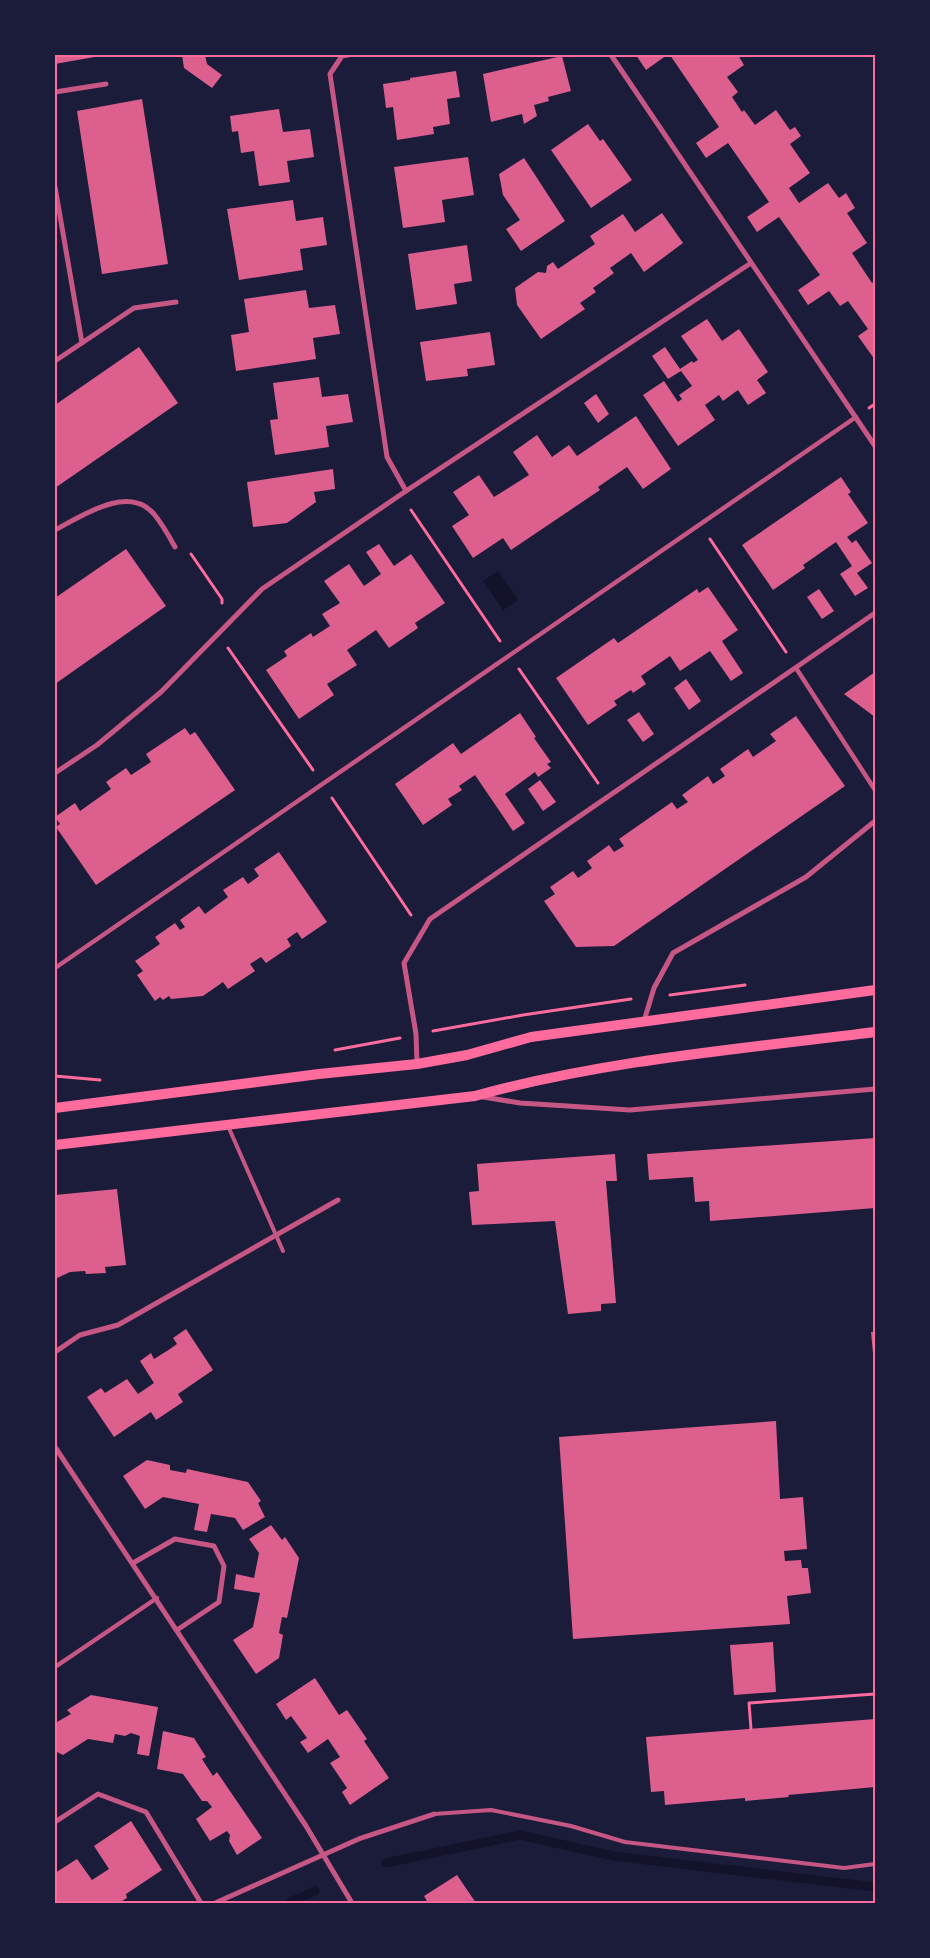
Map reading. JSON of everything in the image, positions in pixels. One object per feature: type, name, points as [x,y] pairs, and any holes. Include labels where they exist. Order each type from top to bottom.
[{"type":"main road","points":[[55,1108],[319,1074],[417,1064],[467,1055],[531,1037],[875,990]]},
{"type":"main road","points":[[55,1145],[475,1096],[526,1082],[599,1067],[875,1032]]},
{"type":"street","points":[[348,55],[342,56],[330,74],[387,458],[406,491]]},
{"type":"street","points":[[612,55],[875,446]]},
{"type":"street","points":[[55,92],[106,84]]},
{"type":"street","points":[[55,188],[82,343]]},
{"type":"street","points":[[55,773],[97,746],[161,692],[262,589],[406,491],[752,263]]},
{"type":"street","points":[[55,361],[134,308],[176,302]]},
{"type":"street","points":[[55,968],[856,417]]},
{"type":"street","points":[[55,530],[116,502],[136,501],[154,514],[175,547]]},
{"type":"street","points":[[417,1064],[416,1034],[404,964],[430,919],[875,613]]},
{"type":"street","points":[[796,668],[875,790]]},
{"type":"street","points":[[644,1021],[654,988],[673,953],[806,877],[875,821]]},
{"type":"street","points":[[475,1096],[520,1102],[630,1110],[875,1089]]},
{"type":"street","points":[[55,1352],[80,1335],[118,1326],[338,1200]]},
{"type":"street","points":[[55,1447],[157,1598],[306,1826],[352,1903]]},
{"type":"street","points":[[133,1563],[175,1538],[214,1546],[224,1566],[219,1602],[177,1630]]},
{"type":"street","points":[[55,1667],[157,1598]]},
{"type":"street","points":[[55,1822],[98,1794],[146,1812],[201,1903]]},
{"type":"street","points":[[215,1903],[361,1838],[434,1814]]},
{"type":"lane","points":[[228,1126],[283,1251]]},
{"type":"lane","points":[[434,1814],[491,1810],[571,1826],[625,1842],[844,1868],[875,1864]]},
{"type":"path","points":[[401,495],[608,797]]},
{"type":"path","points":[[700,524],[796,668]]},
{"type":"path","points":[[175,547],[191,553],[222,599],[218,633]]},
{"type":"path","points":[[751,1729],[749,1703],[875,1694]]},
{"type":"shaded area","points":[[498,571],[518,600],[503,610],[483,581]]},
{"type":"building","points":[[55,55],[100,55],[100,56],[55,64]]},
{"type":"building","points":[[182,55],[205,55],[207,64],[222,75],[212,88],[184,68]]},
{"type":"building","points":[[636,55],[667,55],[646,70]]},
{"type":"building","points":[[670,55],[738,55],[744,65],[727,77],[738,92],[732,97],[742,112],[744,110],[755,125],[776,110],[790,130],[795,127],[801,136],[790,144],[810,173],[789,188],[799,203],[828,183],[839,198],[846,193],[855,208],[847,213],[867,243],[852,253],[872,283],[875,281],[875,360],[858,336],[868,329],[848,301],[840,306],[829,291],[808,305],[798,290],[820,275],[779,217],[757,232],[747,217],[769,202],[728,143],[706,158],[696,143],[719,127]]},
{"type":"building","points":[[562,56],[571,91],[548,97],[549,101],[534,105],[537,116],[524,124],[522,114],[491,122],[483,74]]},
{"type":"building","points":[[456,71],[460,97],[447,99],[450,124],[433,127],[434,134],[397,140],[393,107],[386,108],[383,84]]},
{"type":"building","points":[[142,99],[168,264],[102,274],[77,111]]},
{"type":"building","points":[[279,109],[283,132],[310,129],[314,157],[287,161],[290,182],[259,186],[254,151],[241,153],[238,131],[232,132],[230,116]]},
{"type":"building","points":[[588,124],[600,141],[603,139],[632,180],[591,208],[551,150]]},
{"type":"building","points":[[468,157],[474,195],[442,200],[445,222],[403,228],[394,167]]},
{"type":"building","points":[[524,158],[565,221],[521,251],[506,229],[520,220],[503,195],[499,174]]},
{"type":"building","points":[[293,200],[296,221],[323,217],[327,245],[300,249],[303,270],[239,280],[227,209]]},
{"type":"building","points":[[662,213],[683,243],[644,272],[631,253],[610,268],[614,273],[593,288],[596,292],[580,303],[585,309],[541,339],[517,305],[515,288],[538,272],[546,273],[547,266],[553,262],[558,269],[595,244],[590,236],[623,214],[635,232]]},
{"type":"building","points":[[467,245],[472,281],[454,284],[457,304],[416,310],[408,254]]},
{"type":"building","points":[[306,290],[309,308],[335,305],[340,334],[313,338],[316,359],[236,371],[231,335],[249,332],[244,299]]},
{"type":"building","points":[[707,319],[722,341],[739,329],[768,372],[757,380],[766,393],[748,405],[738,390],[723,401],[719,395],[705,405],[715,420],[678,446],[643,395],[664,381],[678,402],[682,399],[679,395],[692,386],[681,371],[668,379],[652,356],[665,347],[680,369],[692,361],[693,363],[698,360],[681,336]]},
{"type":"building","points":[[490,332],[495,365],[467,369],[468,376],[426,381],[420,342]]},
{"type":"building","points":[[139,347],[178,403],[55,488],[55,405]]},
{"type":"building","points":[[319,377],[322,397],[348,394],[353,422],[326,426],[329,447],[275,455],[270,420],[278,419],[273,383]]},
{"type":"building","points":[[596,394],[609,414],[598,423],[584,403]]},
{"type":"building","points":[[636,416],[671,469],[643,489],[627,467],[598,487],[600,490],[511,550],[503,538],[473,558],[452,526],[469,515],[453,492],[479,475],[494,497],[529,475],[513,452],[537,435],[552,457],[569,445],[577,456]]},
{"type":"building","points":[[333,469],[335,489],[314,492],[316,502],[287,523],[253,527],[247,482]]},
{"type":"building","points":[[841,477],[851,492],[848,494],[868,523],[847,537],[852,543],[856,540],[872,563],[857,573],[868,588],[855,596],[840,574],[852,566],[836,542],[803,565],[805,568],[773,590],[742,545]]},
{"type":"building","points":[[379,544],[394,566],[411,554],[445,603],[415,623],[418,628],[389,648],[376,630],[347,650],[357,665],[327,684],[334,695],[299,719],[266,670],[287,656],[284,651],[311,633],[313,637],[330,626],[322,614],[340,603],[324,581],[349,564],[364,586],[381,574],[366,552]]},
{"type":"building","points":[[126,549],[166,606],[55,684],[55,598]]},
{"type":"building","points":[[708,587],[738,630],[722,641],[743,673],[731,681],[710,651],[680,671],[670,656],[641,676],[646,684],[633,693],[631,690],[614,701],[617,705],[588,725],[556,678],[614,638],[618,643],[697,589],[699,593]]},
{"type":"building","points":[[819,589],[834,611],[822,619],[807,597]]},
{"type":"building","points":[[875,672],[875,717],[844,694]]},
{"type":"building","points":[[686,679],[701,701],[689,710],[674,688]]},
{"type":"building","points":[[639,712],[654,734],[643,742],[627,720]]},
{"type":"building","points":[[520,713],[536,737],[534,738],[551,762],[547,764],[551,768],[538,777],[535,772],[505,794],[525,823],[513,831],[475,775],[459,786],[462,790],[448,799],[452,805],[423,825],[395,784],[453,743],[461,754]]},
{"type":"building","points":[[796,716],[845,786],[614,946],[576,947],[544,901],[555,894],[550,887],[573,871],[578,878],[592,868],[587,861],[609,845],[614,852],[624,846],[619,839],[672,802],[677,809],[688,802],[682,795],[708,776],[713,784],[725,776],[720,769],[748,749],[753,757],[776,741],[770,734]]},
{"type":"building","points":[[185,728],[190,735],[195,732],[235,790],[96,885],[56,827],[60,824],[55,817],[75,803],[80,811],[111,789],[106,782],[126,768],[131,775],[151,762],[146,754]]},
{"type":"building","points":[[540,780],[556,802],[543,811],[528,789]]},
{"type":"building","points":[[279,852],[327,922],[302,939],[297,932],[287,939],[291,946],[266,963],[261,957],[250,964],[255,971],[228,989],[223,982],[203,996],[171,999],[169,996],[163,1000],[160,997],[155,1001],[137,975],[143,971],[135,961],[160,944],[155,937],[175,923],[180,930],[185,927],[180,920],[199,906],[205,914],[228,897],[223,890],[243,877],[248,884],[259,876],[254,869]]},
{"type":"building","points":[[875,1138],[875,1208],[710,1221],[709,1201],[695,1202],[693,1177],[649,1180],[647,1154]]},
{"type":"building","points":[[615,1154],[617,1181],[606,1181],[616,1303],[601,1304],[601,1311],[568,1314],[555,1221],[472,1225],[469,1192],[479,1191],[477,1164]]},
{"type":"building","points":[[117,1189],[126,1265],[105,1267],[106,1273],[86,1274],[85,1271],[70,1272],[55,1279],[55,1195]]},
{"type":"building","points":[[186,1329],[213,1370],[178,1394],[183,1402],[156,1420],[151,1412],[114,1437],[87,1397],[101,1388],[105,1393],[127,1379],[138,1394],[154,1383],[140,1361],[151,1353],[154,1359],[170,1349],[177,1344],[173,1338]]},
{"type":"building","points":[[871,1332],[875,1332],[874,1364]]},
{"type":"building","points":[[776,1421],[780,1499],[803,1497],[807,1549],[784,1551],[785,1561],[801,1560],[802,1568],[808,1568],[811,1593],[787,1596],[790,1624],[573,1639],[559,1437]]},
{"type":"building","points":[[147,1460],[170,1465],[170,1470],[186,1473],[187,1469],[248,1482],[261,1501],[258,1503],[265,1517],[243,1530],[235,1518],[211,1514],[207,1532],[194,1530],[199,1504],[163,1497],[145,1509],[123,1476]]},
{"type":"building","points":[[271,1525],[282,1540],[285,1537],[299,1558],[287,1618],[282,1617],[279,1633],[283,1635],[279,1658],[256,1674],[233,1640],[253,1627],[260,1593],[234,1589],[236,1574],[254,1578],[259,1553],[249,1539]]},
{"type":"building","points":[[773,1642],[776,1692],[734,1695],[730,1645]]},
{"type":"building","points":[[315,1678],[339,1715],[347,1710],[367,1739],[364,1741],[389,1778],[350,1805],[342,1792],[347,1788],[330,1763],[340,1757],[328,1739],[308,1753],[300,1742],[307,1738],[291,1716],[286,1720],[276,1704]]},
{"type":"building","points":[[91,1695],[158,1707],[149,1756],[137,1754],[140,1736],[131,1733],[125,1736],[115,1734],[113,1743],[88,1739],[63,1755],[55,1753],[55,1719],[57,1722],[71,1714],[67,1710]]},
{"type":"building","points":[[875,1719],[875,1787],[745,1801],[745,1798],[665,1805],[664,1791],[651,1792],[646,1737]]},
{"type":"building","points":[[163,1731],[194,1738],[206,1757],[202,1759],[213,1776],[217,1772],[262,1838],[237,1855],[229,1841],[230,1835],[227,1831],[210,1841],[196,1819],[212,1807],[207,1801],[202,1801],[183,1774],[157,1769]]},
{"type":"building","points":[[131,1821],[162,1870],[126,1894],[127,1898],[119,1903],[55,1903],[55,1873],[77,1859],[92,1880],[109,1869],[94,1846]]},
{"type":"building","points":[[457,1875],[476,1903],[428,1903],[424,1896]]},
{"type":"waterway","points":[[386,1863],[520,1835],[613,1856],[875,1887]]},
{"type":"waterway","points":[[288,1903],[315,1891]]}]
